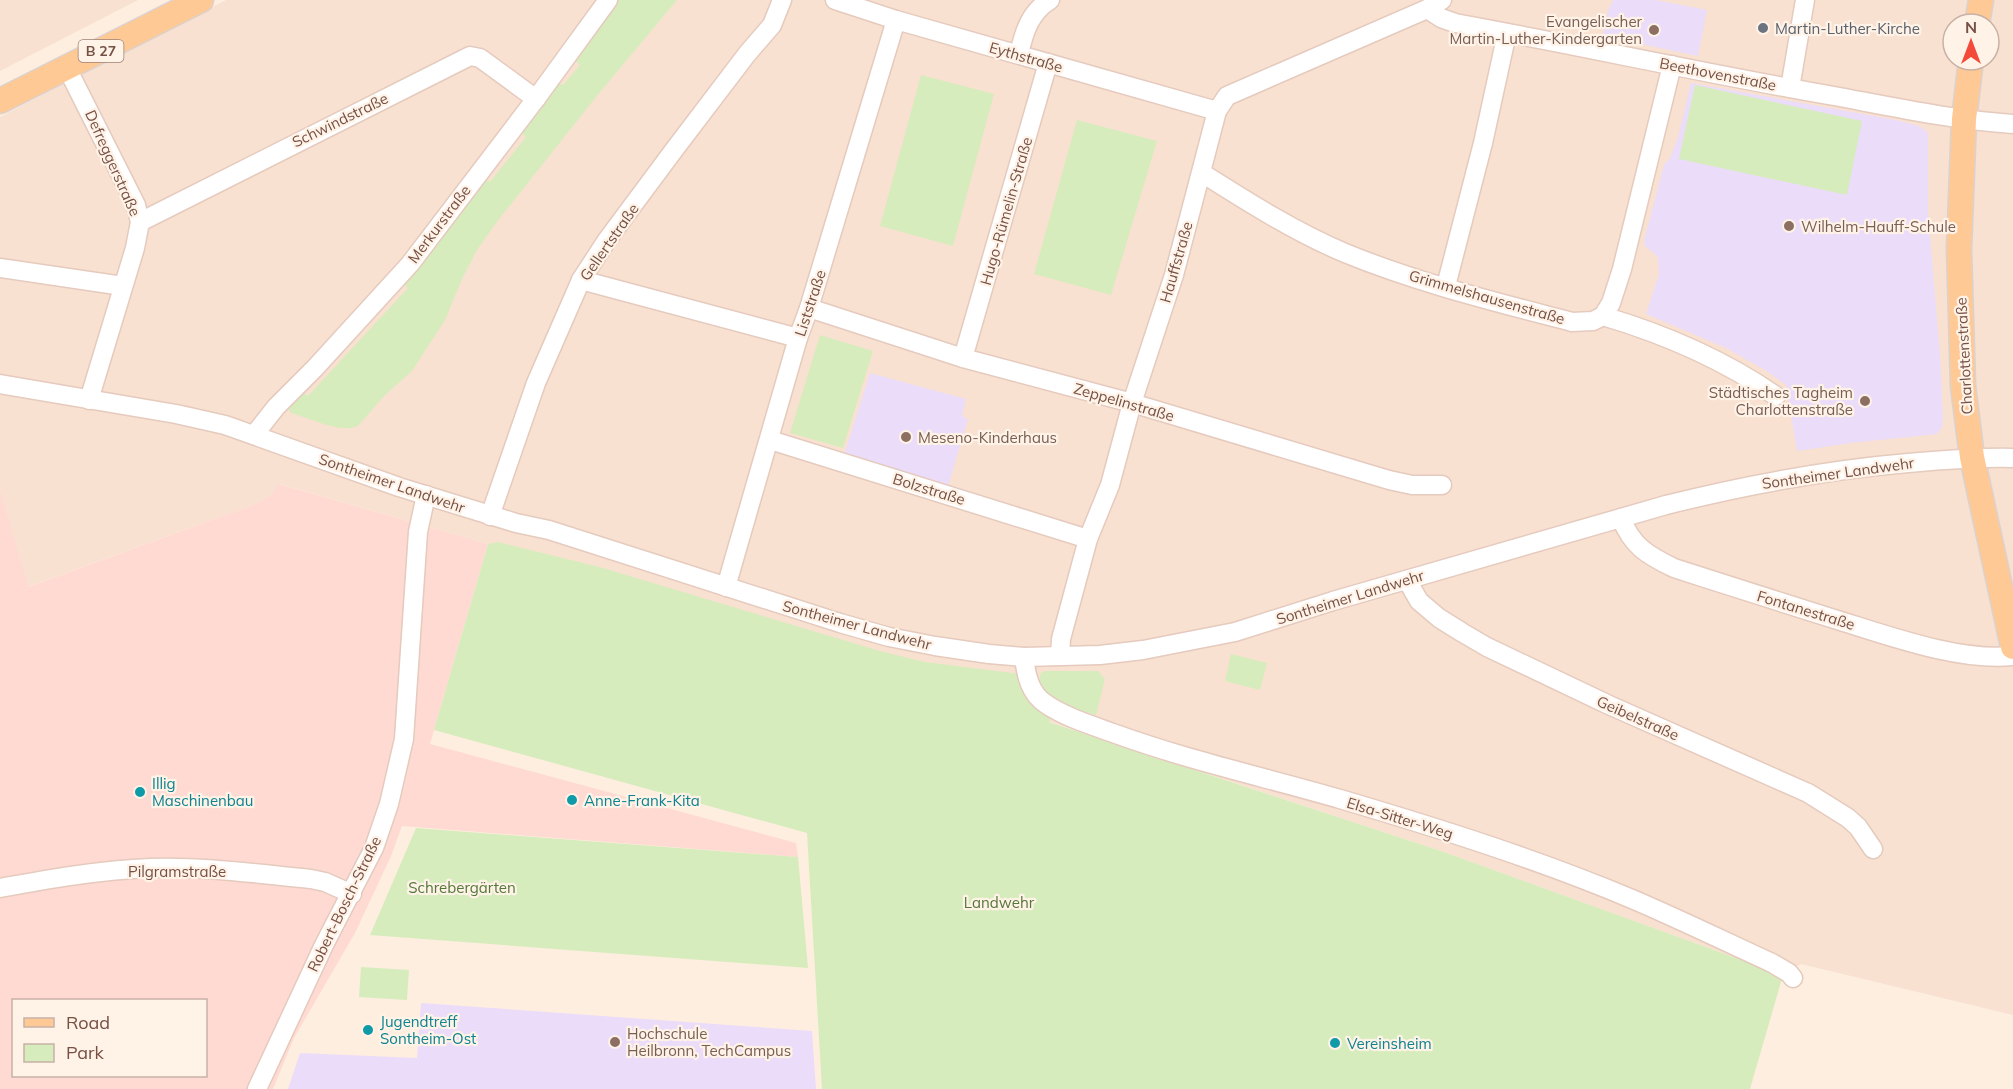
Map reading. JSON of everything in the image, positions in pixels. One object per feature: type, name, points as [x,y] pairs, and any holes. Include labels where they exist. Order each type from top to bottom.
[{"type":"main road","name":"B 27","points":[[0,101],[201,0]]},
{"type":"main road","name":"Charlottenstraße","points":[[1970,72],[1964,119],[1959,249],[1963,386],[1972,458],[2013,647]]},
{"type":"street","name":"Merkurstraße","points":[[254,435],[276,407],[410,264],[536,99],[608,0]]},
{"type":"street","name":"Gellertstraße","points":[[490,516],[536,383],[581,280],[607,240],[674,150],[772,25],[782,0]]},
{"type":"street","name":"Eythstraße","points":[[836,0],[896,20],[1217,111]]},
{"type":"street","points":[[1019,54],[1024,33],[1032,16],[1050,0]]},
{"type":"street","points":[[1790,88],[1805,0]]},
{"type":"street","points":[[1217,111],[1227,96],[1435,4]]},
{"type":"street","name":"Beethovenstraße","points":[[1435,4],[1441,18],[1455,23],[1790,88],[1964,119],[2013,123]]},
{"type":"street","name":"Liststraße","points":[[726,587],[798,338],[896,20]]},
{"type":"street","points":[[1446,286],[1483,143],[1507,33]]},
{"type":"street","name":"Schwindstraße","points":[[140,222],[470,56],[480,58],[536,99]]},
{"type":"street","name":"Hugo-Rümelin-Straße","points":[[963,358],[1048,63]]},
{"type":"street","points":[[1672,65],[1622,269],[1611,303],[1603,316],[1684,345],[1757,383],[1776,396]]},
{"type":"street","name":"Defreggerstraße","points":[[67,68],[136,206],[140,222],[135,248],[89,400]]},
{"type":"street","name":"Hauffstraße","points":[[1060,654],[1061,639],[1088,539],[1110,485],[1132,403],[1173,275],[1217,111]]},
{"type":"street","name":"Grimmelshausenstraße","points":[[1202,173],[1259,209],[1343,252],[1405,274],[1572,322],[1593,321],[1603,316]]},
{"type":"street","points":[[0,268],[123,286]]},
{"type":"street","points":[[581,280],[798,338]]},
{"type":"street","name":"Zeppelinstraße","points":[[809,308],[963,358],[1132,403],[1389,480],[1412,484],[1442,485]]},
{"type":"street","name":"Sontheimer Landwehr","points":[[0,384],[194,417],[254,435],[490,516],[549,530],[889,637],[958,650],[1024,657],[1060,654],[1100,655],[1202,639],[1268,622],[1712,493],[1796,476],[1868,466],[1972,458],[2013,458]]},
{"type":"street","name":"Bolzstraße","points":[[770,440],[1088,539]]},
{"type":"street","name":"Robert-Bosch-Straße","points":[[257,1089],[324,945],[374,848],[395,780],[404,739],[418,532],[426,495]]},
{"type":"street","name":"Fontanestraße","points":[[1621,518],[1631,540],[1638,547],[1653,558],[1674,568],[1860,627],[1926,645],[1977,657],[2013,656]]},
{"type":"street","name":"Geibelstraße","points":[[1407,580],[1419,601],[1439,618],[1463,633],[1608,705],[1808,793],[1848,818],[1858,827],[1873,849]]},
{"type":"street","name":"Elsa-Sitter-Weg","points":[[1024,657],[1026,674],[1038,698],[1046,705],[1064,713],[1133,740],[1196,760],[1340,799],[1543,864],[1631,899],[1773,963],[1793,978]]},
{"type":"street","name":"Pilgramstraße","points":[[0,888],[78,875],[150,868],[182,868],[311,879],[326,882],[352,894]]},
{"type":"shaded area","points":[[0,0],[138,0],[0,71]]},
{"type":"shaded area","points":[[226,0],[2013,0],[2013,1015],[1801,964],[1783,975],[1444,852],[965,694],[488,544],[280,484],[272,494],[256,504],[27,587],[0,489],[0,117]]},
{"type":"shaded area","name":"Evangelischer Martin-Luther-Kindergarten","points":[[1613,0],[1656,0],[1707,10],[1698,56],[1607,37],[1603,34]]},
{"type":"shaded area","name":"Wilhelm-Hauff-Schule","points":[[1691,83],[1896,120],[1919,126],[1928,132],[1928,212],[1943,418],[1942,427],[1937,434],[1797,451],[1786,385],[1726,348],[1646,314],[1659,274],[1658,257],[1645,246],[1644,241],[1664,165],[1670,158],[1678,137]]},
{"type":"shaded area","name":"Meseno-Kinderhaus","points":[[870,373],[966,399],[962,416],[968,419],[948,486],[844,455]]},
{"type":"shaded area","points":[[279,484],[488,544],[430,744],[796,843],[798,857],[402,826],[391,856],[355,933],[294,1038],[273,1089],[0,1089],[0,489],[28,587],[256,504],[272,494]]},
{"type":"shaded area","name":"Hochschule Heilbronn, TechCampus","points":[[421,1003],[812,1031],[816,1089],[288,1089],[300,1053],[417,1058]]},
{"type":"green space","points":[[618,0],[677,0],[496,223],[477,250],[445,320],[412,371],[384,396],[358,426],[334,427],[291,413],[286,405],[302,391],[308,396],[408,288],[402,282],[484,177],[490,182],[526,137],[520,131],[556,81],[563,85],[580,65],[574,59]]},
{"type":"green space","points":[[921,75],[994,94],[953,246],[880,226]]},
{"type":"green space","points":[[1695,85],[1862,121],[1847,195],[1679,159]]},
{"type":"green space","points":[[1077,120],[1157,141],[1111,295],[1034,274]]},
{"type":"green space","points":[[820,335],[873,351],[843,448],[790,433]]},
{"type":"green space","name":"Landwehr","points":[[498,542],[603,568],[880,651],[925,662],[1019,674],[1052,713],[1049,722],[1444,852],[1783,975],[1750,1089],[822,1089],[807,833],[434,730],[488,544]]},
{"type":"green space","points":[[1231,654],[1267,663],[1260,690],[1225,681]]},
{"type":"green space","points":[[1045,671],[1098,671],[1105,679],[1096,715],[1049,697],[1043,691],[1040,683],[1041,673]]},
{"type":"green space","name":"Schrebergärten","points":[[416,828],[798,857],[808,968],[370,935]]},
{"type":"green space","points":[[361,967],[409,970],[407,1000],[359,997]]},
{"type":"place","name":"Martin-Luther-Kirche","points":[[1763,28]]},
{"type":"place","name":"Evangelischer Martin-Luther-Kindergarten","points":[[1654,30]]},
{"type":"place","name":"Wilhelm-Hauff-Schule","points":[[1789,226]]},
{"type":"place","name":"Städtisches Tagheim Charlottenstraße","points":[[1865,401]]},
{"type":"place","name":"Meseno-Kinderhaus","points":[[906,437]]},
{"type":"place","name":"Illig Maschinenbau","points":[[140,792]]},
{"type":"place","name":"Anne-Frank-Kita","points":[[572,800]]},
{"type":"place","name":"Jugendtreff Sontheim-Ost","points":[[368,1030]]},
{"type":"place","name":"Hochschule Heilbronn, TechCampus","points":[[615,1042]]},
{"type":"place","name":"Vereinsheim","points":[[1335,1043]]}]
